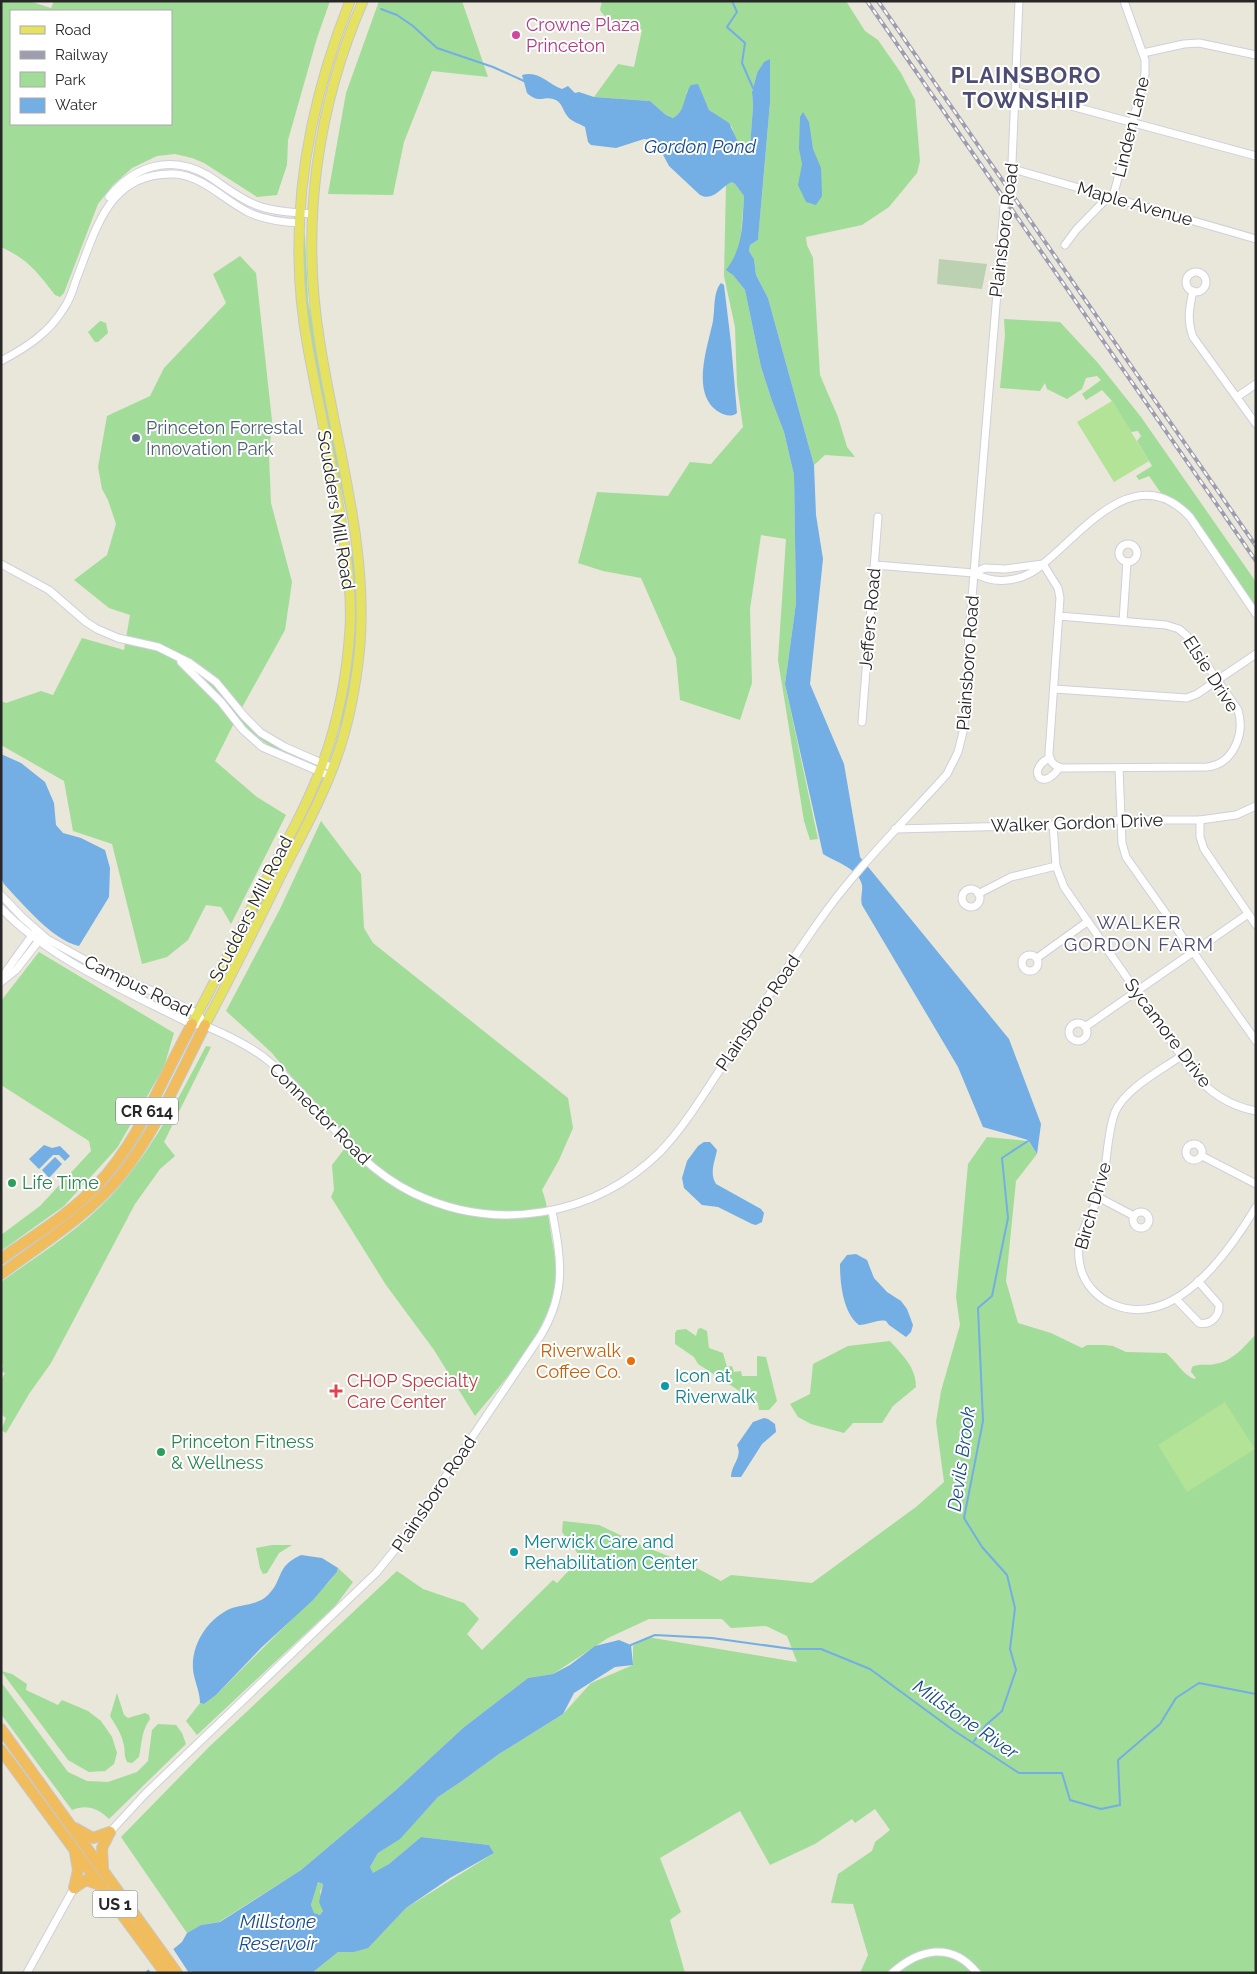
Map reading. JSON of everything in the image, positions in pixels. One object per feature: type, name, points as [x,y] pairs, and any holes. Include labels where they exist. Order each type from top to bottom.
[{"type":"highway","name":"CR 614","points":[[28,1242],[73,1208],[118,1161],[132,1139],[192,1024]]},
{"type":"highway","name":"CR 614","points":[[1,1274],[82,1215],[121,1176],[153,1127],[206,1025]]},
{"type":"highway","points":[[1,1260],[28,1242]]},
{"type":"highway","points":[[1,1265],[28,1242]]},
{"type":"highway","name":"US 1","points":[[1,1729],[150,1933],[159,1956]]},
{"type":"highway","name":"US 1","points":[[1,1750],[74,1850],[171,1970]]},
{"type":"highway","points":[[68,1822],[90,1837],[96,1838],[110,1832]]},
{"type":"highway","points":[[104,1870],[102,1848],[110,1832]]},
{"type":"highway","points":[[74,1850],[78,1870],[74,1888]]},
{"type":"highway","points":[[74,1888],[86,1880],[102,1886]]},
{"type":"main road","name":"Scudders Mill Road","points":[[192,1024],[321,768],[336,722],[348,656],[350,614],[348,571],[339,503],[304,322],[300,271],[300,212],[307,149],[321,83],[350,1]]},
{"type":"main road","name":"Scudders Mill Road","points":[[206,1025],[332,772],[345,731],[357,673],[361,630],[361,592],[353,524],[319,337],[313,292],[312,214],[314,183],[325,118],[336,75],[363,1]]},
{"type":"street","name":"Plainsboro Road","points":[[110,1832],[145,1794],[376,1573],[402,1541],[481,1425],[550,1318],[556,1302],[561,1274],[560,1255],[552,1211],[587,1201],[615,1186],[644,1166],[668,1143],[693,1110],[816,926],[853,875],[947,774],[956,758],[964,728],[974,573],[1004,207],[1011,186],[1013,169],[1019,1]]},
{"type":"street","name":"Linden Lane","points":[[1111,197],[1134,122],[1145,74],[1143,53],[1124,1]]},
{"type":"street","points":[[1143,53],[1184,44],[1199,43],[1256,55]]},
{"type":"street","points":[[1016,91],[1256,156]]},
{"type":"street","points":[[98,225],[101,210],[119,184],[138,171],[167,164],[200,171],[248,201],[264,208],[312,214]]},
{"type":"street","name":"Maple Avenue","points":[[1013,169],[1256,239]]},
{"type":"street","points":[[1,361],[33,342],[60,315],[70,297],[98,225],[115,196],[133,182],[154,176],[177,174],[199,181],[256,216],[300,222]]},
{"type":"street","points":[[1065,245],[1076,230],[1111,197]]},
{"type":"street","points":[[1193,291],[1188,317],[1188,324],[1193,337],[1256,424]]},
{"type":"street","points":[[1237,397],[1256,384]]},
{"type":"street","points":[[874,565],[974,573],[984,579],[1013,580],[1029,575],[1113,504],[1134,496],[1157,497],[1172,503],[1190,517],[1256,614]]},
{"type":"street","name":"Jeffers Road","points":[[862,722],[878,516]]},
{"type":"street","points":[[1123,621],[1128,562]]},
{"type":"street","points":[[1,564],[49,590],[86,622],[98,629],[118,638],[158,647],[174,654],[211,678],[221,687],[244,716],[261,733],[272,741],[299,753],[321,768]]},
{"type":"street","points":[[974,573],[985,568],[1005,569],[1043,564]]},
{"type":"street","name":"Elsie Drive","points":[[1043,564],[1060,594],[1050,758],[1038,767],[1039,778],[1048,779],[1059,768],[1207,767],[1227,759],[1236,745],[1239,714],[1236,706],[1218,680],[1187,636],[1179,628],[1166,624],[1059,616]]},
{"type":"street","points":[[174,654],[214,694],[243,730],[262,747],[332,772]]},
{"type":"street","points":[[1054,689],[1184,699],[1195,696],[1256,654]]},
{"type":"street","points":[[214,694],[221,687]]},
{"type":"street","points":[[1050,758],[1059,768]]},
{"type":"street","points":[[1119,768],[1122,843],[1126,857],[1256,1041]]},
{"type":"street","name":"Walker Gordon Drive","points":[[895,829],[1053,825],[1121,820],[1200,820],[1236,815],[1256,806]]},
{"type":"street","points":[[1200,820],[1200,837],[1204,849],[1256,925]]},
{"type":"street","name":"Sycamore Drive","points":[[1053,825],[1056,866],[1064,887],[1181,1056],[1196,1076],[1212,1092],[1232,1104],[1256,1111]]},
{"type":"street","points":[[978,894],[1011,877],[1056,866]]},
{"type":"street","name":"Campus Road","points":[[1,895],[36,930],[40,939],[87,970],[192,1024],[206,1025]]},
{"type":"street","name":"Campus Road","points":[[1,908],[31,937],[40,939],[198,1014],[206,1025]]},
{"type":"street","points":[[1085,1027],[1248,914]]},
{"type":"street","points":[[1037,958],[1087,922]]},
{"type":"street","points":[[1,982],[7,970],[36,930]]},
{"type":"street","points":[[1,982],[16,970],[40,939]]},
{"type":"street","name":"Connector Road","points":[[206,1025],[254,1051],[270,1062],[305,1094],[351,1148],[394,1183],[437,1203],[462,1211],[484,1215],[524,1216],[552,1211]]},
{"type":"street","name":"Birch Drive","points":[[1181,1056],[1130,1093],[1118,1106],[1112,1121],[1106,1166],[1098,1198],[1083,1230],[1078,1248],[1082,1272],[1091,1288],[1109,1303],[1132,1310],[1150,1309],[1176,1298],[1198,1281],[1217,1262],[1256,1207]]},
{"type":"street","points":[[1202,1156],[1256,1184]]},
{"type":"street","points":[[1098,1198],[1134,1216]]},
{"type":"street","points":[[1176,1298],[1198,1322],[1205,1324],[1211,1322],[1219,1312],[1219,1305],[1198,1281]]},
{"type":"street","points":[[27,1973],[74,1888]]},
{"type":"street","points":[[892,1973],[903,1963],[915,1956],[937,1952],[958,1957],[970,1965],[977,1973]]},
{"type":"green space","points":[[1,1],[29,1],[51,8],[54,1],[330,1],[317,38],[288,140],[287,165],[277,195],[257,197],[204,163],[192,158],[175,154],[157,156],[132,168],[113,185],[98,204],[64,293],[60,297],[55,295],[38,273],[18,256],[1,247]]},
{"type":"green space","points":[[379,1],[462,1],[488,77],[432,71],[404,142],[393,195],[328,194],[346,93]]},
{"type":"green space","points":[[602,1],[846,1],[865,31],[878,40],[901,73],[915,100],[920,161],[917,173],[889,207],[862,225],[806,237],[807,245],[813,258],[820,375],[838,417],[847,447],[855,457],[825,455],[814,465],[768,298],[756,275],[754,259],[749,251],[750,245],[758,240],[770,103],[770,59],[757,73],[752,92],[753,106],[750,147],[748,149],[739,144],[732,127],[709,110],[697,84],[687,91],[681,110],[673,118],[666,115],[650,101],[594,97],[618,64],[634,67],[642,30],[613,22],[600,10]]},
{"type":"green space","points":[[732,182],[744,196],[740,246],[734,260],[733,275],[745,290],[761,367],[784,432],[794,475],[796,603],[785,684],[818,839],[810,840],[804,821],[778,660],[786,539],[761,535],[750,609],[752,683],[740,720],[680,700],[676,658],[641,578],[603,571],[578,563],[597,492],[668,496],[690,462],[711,464],[743,427],[737,385],[735,327],[724,276],[726,185]]},
{"type":"green space","points":[[303,235],[305,235],[308,301],[351,526],[349,526],[318,382],[307,309]]},
{"type":"green space","points":[[240,256],[256,273],[272,421],[269,455],[271,503],[292,582],[285,630],[239,713],[251,727],[265,738],[297,755],[295,759],[271,747],[250,731],[237,717],[215,761],[257,797],[286,815],[231,924],[221,907],[206,905],[188,940],[167,957],[142,964],[112,844],[73,831],[64,781],[1,745],[1,701],[6,703],[41,691],[53,695],[82,638],[124,650],[130,615],[109,608],[74,580],[107,555],[116,524],[102,489],[98,467],[107,416],[150,396],[164,368],[226,303],[213,274]]},
{"type":"green space","points":[[939,259],[987,264],[982,289],[937,284]]},
{"type":"green space","points":[[1004,319],[1060,322],[1098,363],[1141,417],[1256,582],[1256,607],[1189,510],[1176,500],[1161,493],[1149,476],[1139,480],[1136,476],[1152,466],[1137,441],[1141,436],[1138,431],[1131,432],[1112,401],[1102,390],[1086,400],[1082,394],[1101,380],[1097,376],[1086,378],[1082,389],[1067,399],[1047,389],[1045,383],[1040,391],[1000,388],[1005,335]]},
{"type":"green space","points":[[100,321],[106,323],[108,333],[98,342],[95,342],[88,332]]},
{"type":"green space","points":[[1112,401],[1149,461],[1114,482],[1077,422]]},
{"type":"green space","points":[[350,549],[352,549],[357,590],[358,639],[347,712],[332,761],[330,760],[340,728],[353,591]]},
{"type":"green space","points":[[320,781],[322,781],[284,864],[235,958],[257,906]]},
{"type":"green space","points":[[321,821],[361,874],[364,928],[373,943],[568,1098],[573,1128],[559,1160],[542,1190],[547,1208],[555,1261],[554,1293],[538,1331],[527,1350],[475,1416],[434,1350],[386,1285],[331,1197],[334,1190],[332,1165],[348,1144],[271,1052],[226,1011],[280,909]]},
{"type":"green space","points":[[39,952],[174,1033],[164,1067],[117,1148],[64,1206],[1,1251],[1,1235],[40,1206],[91,1151],[89,1141],[1,1085],[1,1001]]},
{"type":"green space","points":[[192,1036],[130,1158],[114,1179],[112,1177],[144,1129]]},
{"type":"green space","points":[[206,1046],[211,1047],[164,1142],[175,1156],[160,1169],[135,1204],[51,1363],[29,1394],[6,1433],[1,1430],[6,1418],[1,1414],[1,1381],[5,1373],[1,1371],[3,1365],[1,1364],[1,1282],[85,1221],[125,1180],[163,1125]]},
{"type":"green space","points":[[987,1137],[1028,1141],[1037,1154],[1016,1181],[1006,1281],[1018,1323],[1051,1333],[1082,1348],[1087,1345],[1105,1345],[1113,1346],[1126,1352],[1166,1353],[1186,1374],[1194,1379],[1196,1378],[1191,1372],[1192,1367],[1215,1364],[1227,1360],[1238,1353],[1256,1334],[1256,1973],[860,1973],[868,1955],[853,1904],[831,1903],[838,1874],[872,1851],[875,1842],[890,1830],[875,1809],[855,1823],[852,1819],[815,1844],[770,1865],[740,1811],[660,1858],[681,1912],[670,1920],[685,1973],[312,1973],[338,1952],[354,1952],[368,1947],[406,1908],[494,1853],[489,1845],[421,1837],[389,1864],[373,1874],[370,1867],[378,1853],[400,1838],[438,1797],[499,1754],[563,1714],[591,1683],[633,1665],[633,1646],[647,1637],[797,1662],[787,1636],[766,1626],[731,1628],[722,1619],[649,1619],[608,1638],[553,1674],[528,1678],[463,1728],[397,1789],[301,1870],[219,1922],[201,1925],[187,1933],[121,1837],[209,1747],[397,1571],[423,1589],[464,1603],[479,1619],[467,1634],[482,1650],[553,1580],[557,1583],[581,1558],[562,1532],[563,1521],[599,1525],[641,1545],[693,1566],[721,1581],[731,1575],[812,1583],[916,1507],[944,1482],[936,1422],[941,1391],[960,1325],[956,1297],[968,1164]]},
{"type":"green space","points":[[701,1328],[707,1331],[709,1348],[723,1353],[727,1367],[732,1366],[734,1372],[741,1371],[742,1376],[757,1376],[757,1356],[766,1357],[777,1401],[769,1410],[759,1410],[758,1403],[698,1364],[694,1357],[675,1344],[675,1333],[677,1330],[686,1329],[696,1336],[698,1329]]},
{"type":"green space","points":[[890,1341],[904,1357],[914,1373],[916,1387],[893,1406],[882,1423],[853,1423],[844,1433],[811,1424],[798,1417],[790,1404],[810,1394],[813,1364],[848,1346]]},
{"type":"green space","points":[[1225,1402],[1255,1449],[1187,1492],[1158,1445]]},
{"type":"green space","points":[[272,1545],[292,1545],[279,1553],[267,1573],[263,1574],[256,1548]]},
{"type":"green space","points":[[338,1568],[353,1582],[336,1605],[197,1735],[186,1721],[200,1703],[204,1704],[216,1695],[329,1582]]},
{"type":"green space","points":[[1,1671],[12,1674],[27,1684],[26,1690],[58,1705],[62,1700],[88,1711],[101,1721],[112,1737],[117,1753],[114,1764],[105,1771],[89,1772],[68,1760]]},
{"type":"green space","points":[[1,1682],[68,1772],[87,1781],[108,1782],[137,1772],[148,1761],[152,1730],[158,1724],[176,1725],[182,1733],[186,1744],[109,1819],[101,1812],[92,1808],[82,1807],[72,1810],[1,1714]]},
{"type":"green space","points":[[117,1693],[124,1715],[128,1718],[145,1713],[149,1715],[150,1719],[143,1733],[139,1757],[132,1763],[127,1762],[125,1758],[122,1738],[110,1716]]},
{"type":"green space","points":[[318,1882],[323,1884],[320,1892],[323,1911],[320,1915],[314,1913],[311,1905]]},
{"type":"water","name":"Gordon Pond","points":[[770,59],[770,103],[758,240],[750,245],[749,251],[754,259],[756,275],[768,298],[814,465],[816,515],[823,559],[810,684],[844,764],[860,857],[1009,1039],[1041,1124],[1037,1154],[1028,1140],[983,1127],[958,1067],[862,905],[862,885],[860,879],[852,870],[823,854],[785,684],[796,603],[794,475],[784,432],[761,367],[745,290],[733,275],[726,270],[739,244],[744,196],[732,182],[709,197],[700,195],[669,166],[659,147],[650,140],[644,139],[616,148],[591,145],[588,142],[585,127],[570,119],[559,102],[550,98],[535,98],[527,93],[522,75],[533,74],[562,89],[568,86],[575,93],[579,92],[594,97],[650,101],[666,115],[673,118],[680,111],[688,89],[691,85],[698,84],[709,110],[729,123],[737,140],[745,149],[750,147],[753,106],[752,92],[757,73],[764,62]]},
{"type":"water","points":[[803,112],[809,122],[813,149],[821,168],[822,196],[816,205],[806,202],[798,185],[802,164],[799,149],[800,117]]},
{"type":"water","points":[[721,283],[724,285],[737,413],[731,415],[719,412],[710,404],[705,394],[703,382],[703,369],[713,321],[715,296]]},
{"type":"water","points":[[1,754],[21,763],[45,782],[54,803],[56,825],[63,833],[81,838],[105,850],[110,868],[109,897],[79,946],[59,937],[48,929],[4,884],[1,878]]},
{"type":"water","points":[[704,1142],[710,1142],[717,1150],[713,1171],[716,1184],[761,1209],[764,1213],[762,1222],[756,1225],[752,1224],[718,1207],[702,1205],[684,1188],[682,1178],[687,1161],[698,1146]]},
{"type":"water","points":[[44,1145],[52,1148],[60,1146],[70,1156],[65,1161],[59,1155],[53,1155],[39,1169],[29,1159]]},
{"type":"water","points":[[55,1157],[62,1164],[49,1178],[42,1170]]},
{"type":"water","points":[[856,1254],[867,1260],[874,1278],[887,1292],[901,1301],[907,1309],[913,1325],[911,1332],[906,1337],[886,1321],[859,1325],[849,1313],[842,1288],[840,1264],[847,1255]]},
{"type":"water","points":[[764,1418],[775,1424],[776,1432],[762,1444],[741,1477],[731,1477],[739,1453],[737,1445],[753,1422]]},
{"type":"water","points":[[301,1555],[322,1558],[338,1568],[337,1572],[313,1600],[262,1647],[216,1695],[204,1704],[200,1703],[193,1660],[198,1641],[203,1632],[224,1612],[255,1602],[268,1595],[287,1564]]},
{"type":"water","name":"Millstone Reservoir","points":[[619,1640],[631,1645],[633,1665],[615,1667],[574,1693],[563,1714],[499,1754],[438,1797],[400,1839],[378,1853],[370,1867],[373,1873],[389,1864],[421,1837],[489,1845],[494,1853],[450,1878],[406,1908],[368,1948],[354,1952],[338,1952],[312,1973],[193,1973],[191,1971],[188,1973],[144,1973],[182,1942],[187,1933],[201,1925],[220,1922],[301,1870],[397,1789],[463,1728],[528,1678],[553,1674],[570,1665],[595,1646]],"holes":[[[318,1882],[323,1884],[319,1902],[323,1911],[320,1915],[314,1913],[311,1905]]]},
{"type":"pier","points":[[172,1947],[189,1973],[151,1973],[147,1967]]},
{"type":"waterway","name":"Devils Brook","points":[[732,1],[737,12],[727,27],[745,43],[742,63],[753,88]]},
{"type":"waterway","points":[[381,9],[397,15],[413,26],[437,48],[493,67],[524,81]]},
{"type":"waterway","name":"Devils Brook","points":[[974,1741],[986,1725],[1002,1711],[1016,1670],[1010,1649],[1015,1608],[1007,1575],[982,1547],[964,1518],[983,1421],[978,1308],[992,1296],[1008,1218],[1002,1158],[1028,1141]]},
{"type":"waterway","name":"Millstone River","points":[[631,1645],[655,1635],[712,1638],[792,1649],[821,1649],[870,1669],[953,1730],[1019,1773],[1062,1773],[1070,1800],[1101,1809],[1120,1805],[1118,1760],[1160,1724],[1176,1698],[1199,1683],[1256,1694]]},
{"type":"railway","points":[[867,1],[1256,561]]},
{"type":"railway","points":[[878,1],[1256,546]]},
{"type":"place","name":"Crowne Plaza Princeton","points":[[516,35]]},
{"type":"place","name":"Princeton Forrestal Innovation Park","points":[[136,438]]},
{"type":"place","name":"Life Time","points":[[12,1183]]},
{"type":"place","name":"Riverwalk Coffee Co.","points":[[631,1361]]},
{"type":"place","name":"Icon at Riverwalk","points":[[665,1386]]},
{"type":"place","name":"CHOP Specialty Care Center","points":[[336,1391]]},
{"type":"place","name":"Princeton Fitness & Wellness","points":[[161,1452]]},
{"type":"place","name":"Merwick Care and Rehabilitation Center","points":[[514,1552]]},
{"type":"district","name":"PLAINSBORO TOWNSHIP","points":[[1026,88]]},
{"type":"district","name":"WALKER GORDON FARM","points":[[1139,933]]}]
